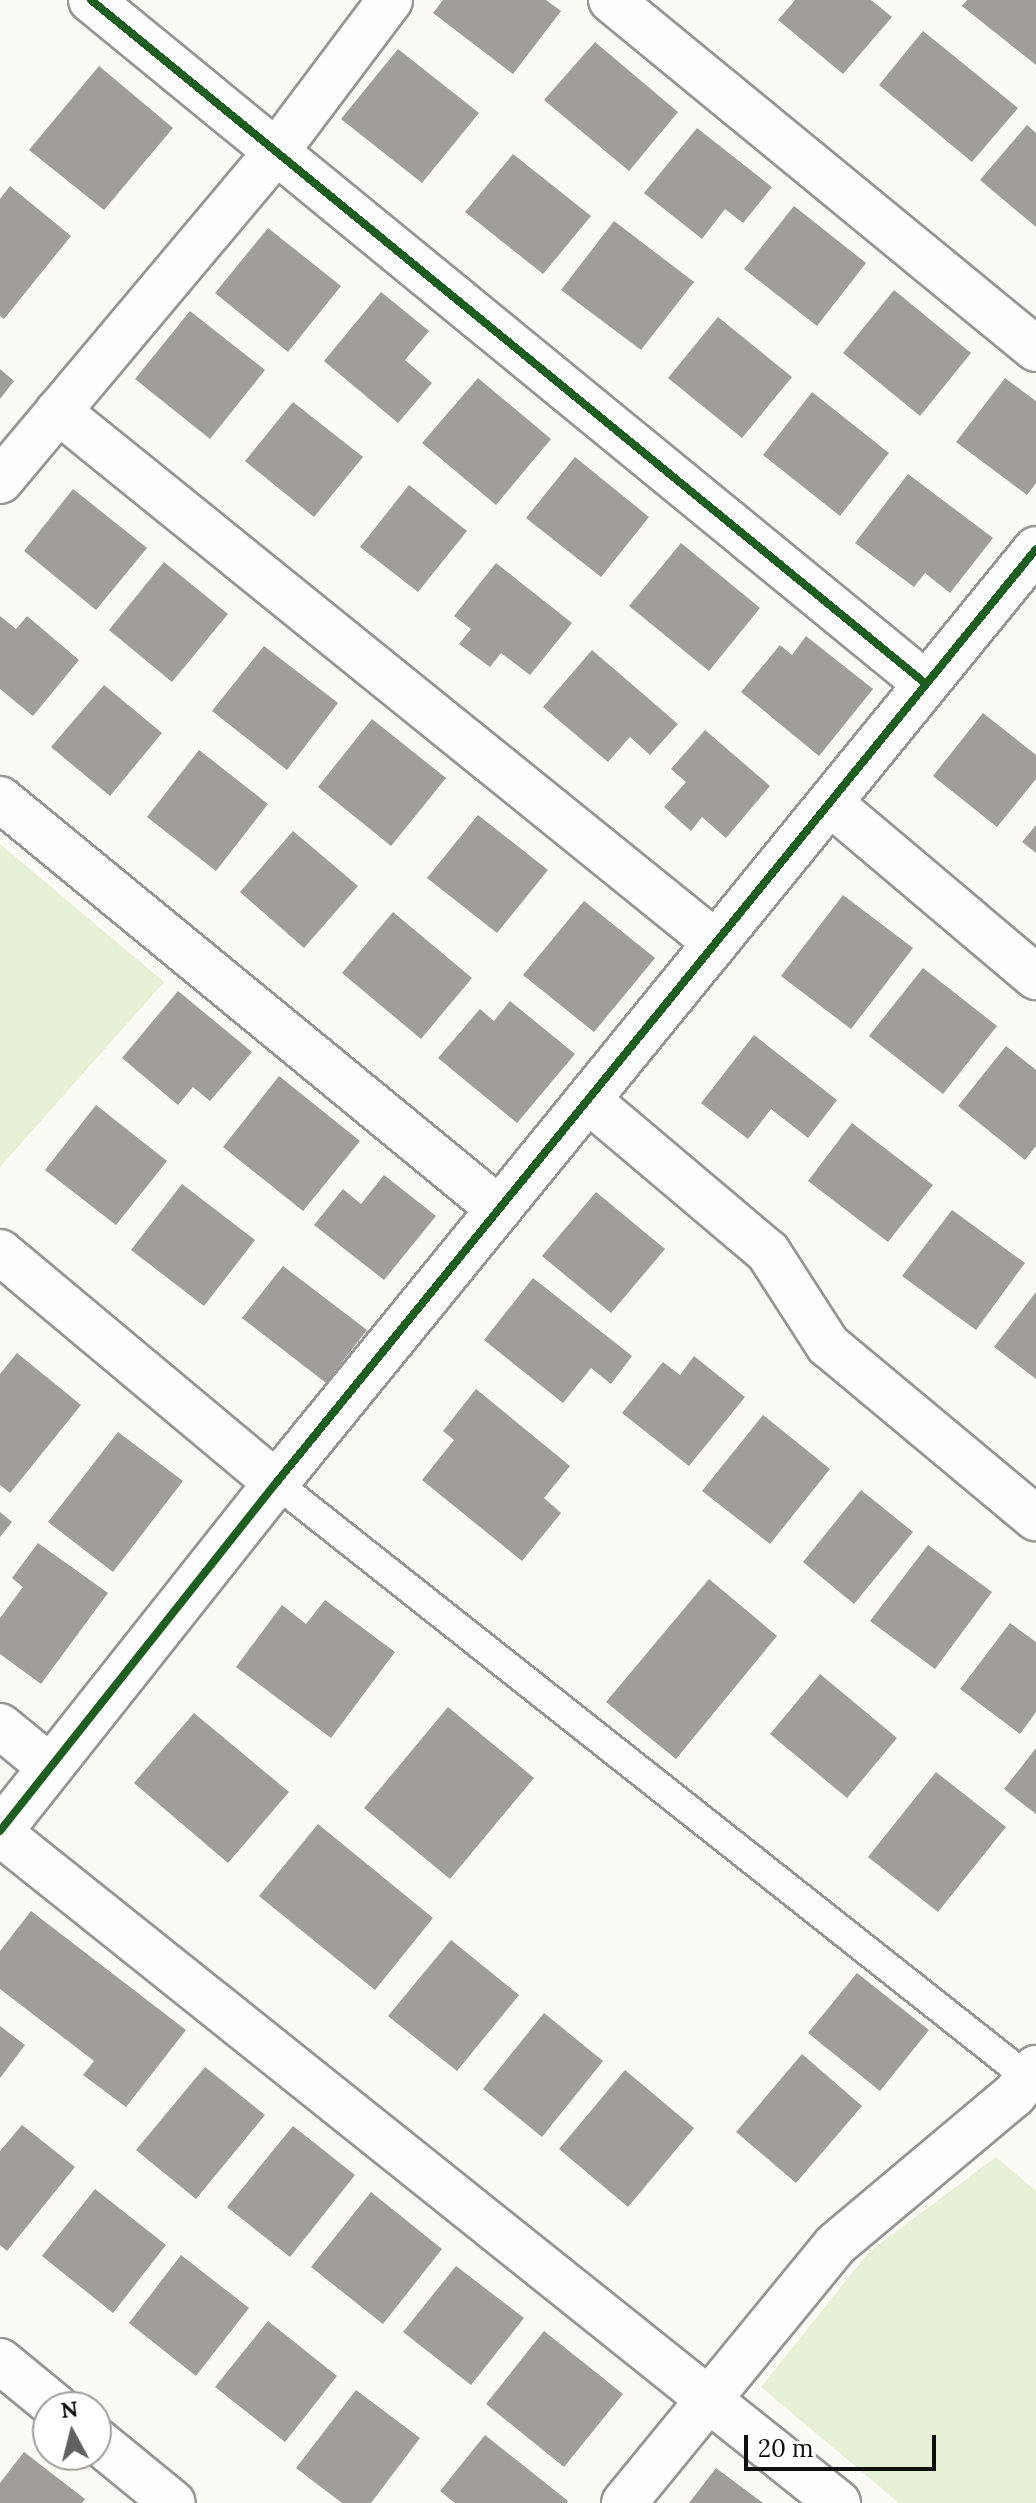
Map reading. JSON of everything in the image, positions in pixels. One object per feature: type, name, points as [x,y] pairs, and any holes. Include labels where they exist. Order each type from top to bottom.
[{"type":"street","points":[[91,0],[926,684]]},
{"type":"street","points":[[0,481],[276,152],[390,0]]},
{"type":"street","points":[[611,0],[1036,349]]},
{"type":"street","points":[[58,411],[716,943]]},
{"type":"street","points":[[838,2503],[0,1832],[276,1483],[1036,549]]},
{"type":"street","points":[[0,799],[499,1209]]},
{"type":"street","points":[[830,803],[1036,977]]},
{"type":"street","points":[[588,1100],[768,1252],[828,1345],[1036,1518]]},
{"type":"street","points":[[0,1252],[276,1483]]},
{"type":"street","points":[[0,1726],[50,1767]]},
{"type":"street","points":[[624,2503],[835,2245],[1029,2088]]},
{"type":"street","points":[[0,2361],[37,2391]]},
{"type":"street","points":[[112,2453],[173,2503]]},
{"type":"lane","points":[[276,1483],[1029,2088]]},
{"type":"green space","points":[[0,844],[164,982],[0,1167]]},
{"type":"green space","points":[[996,2157],[1036,2191],[1036,2503],[899,2503],[761,2387],[870,2251]]},
{"type":"building","points":[[443,0],[546,0],[561,11],[513,74],[433,13]]},
{"type":"building","points":[[795,0],[871,0],[892,17],[843,74],[778,20]]},
{"type":"building","points":[[967,0],[1036,0],[1036,65],[962,6]]},
{"type":"building","points":[[923,31],[1018,108],[972,162],[879,85]]},
{"type":"building","points":[[595,42],[678,112],[629,171],[544,100]]},
{"type":"building","points":[[398,49],[479,113],[422,183],[341,119]]},
{"type":"building","points":[[99,66],[173,128],[104,210],[29,150]]},
{"type":"building","points":[[1027,125],[1036,133],[1036,227],[980,180]]},
{"type":"building","points":[[697,128],[772,187],[743,223],[725,209],[702,239],[644,193]]},
{"type":"building","points":[[513,154],[591,216],[543,274],[465,212]]},
{"type":"building","points":[[10,186],[71,236],[4,319],[0,316],[0,199]]},
{"type":"building","points":[[794,206],[866,263],[817,326],[744,269]]},
{"type":"building","points":[[614,221],[694,282],[641,350],[561,290]]},
{"type":"building","points":[[268,228],[341,286],[288,352],[215,293]]},
{"type":"building","points":[[894,290],[971,353],[920,416],[843,353]]},
{"type":"building","points":[[381,292],[429,331],[405,360],[432,383],[398,423],[324,361]]},
{"type":"building","points":[[190,311],[265,370],[210,439],[135,379]]},
{"type":"building","points":[[718,317],[792,377],[742,438],[668,378]]},
{"type":"building","points":[[0,369],[14,381],[0,399]]},
{"type":"building","points":[[478,378],[551,439],[496,505],[422,443]]},
{"type":"building","points":[[1005,378],[1036,401],[1036,483],[1027,495],[956,442]]},
{"type":"building","points":[[812,392],[889,453],[840,516],[763,455]]},
{"type":"building","points":[[293,402],[363,457],[314,517],[245,461]]},
{"type":"building","points":[[575,457],[649,517],[601,577],[526,518]]},
{"type":"building","points":[[908,474],[993,538],[950,593],[925,573],[914,587],[855,543]]},
{"type":"building","points":[[409,485],[467,531],[418,592],[360,547]]},
{"type":"building","points":[[73,489],[147,548],[96,610],[24,551]]},
{"type":"building","points":[[681,543],[760,608],[709,671],[629,606]]},
{"type":"building","points":[[164,562],[228,614],[172,682],[109,630]]},
{"type":"building","points":[[496,563],[572,623],[530,675],[501,653],[490,667],[459,644],[471,629],[454,616]]},
{"type":"building","points":[[0,616],[16,629],[27,616],[79,660],[33,716],[0,689]]},
{"type":"building","points":[[806,636],[873,689],[819,756],[741,692],[780,645],[792,655]]},
{"type":"building","points":[[264,646],[338,703],[287,770],[212,711]]},
{"type":"building","points":[[592,650],[678,724],[650,755],[630,737],[608,762],[543,707]]},
{"type":"building","points":[[104,685],[162,733],[110,796],[51,747]]},
{"type":"building","points":[[983,713],[1036,755],[1036,779],[997,827],[933,776]]},
{"type":"building","points":[[372,719],[446,778],[391,846],[318,787]]},
{"type":"building","points":[[705,730],[770,786],[726,838],[702,817],[691,831],[664,807],[686,782],[671,769]]},
{"type":"building","points":[[199,750],[268,804],[216,871],[147,817]]},
{"type":"building","points":[[478,815],[548,870],[497,933],[427,878]]},
{"type":"building","points":[[1036,825],[1036,853],[1022,842]]},
{"type":"building","points":[[293,831],[358,886],[304,948],[240,892]]},
{"type":"building","points":[[843,895],[913,948],[851,1029],[781,976]]},
{"type":"building","points":[[584,901],[655,958],[594,1032],[523,975]]},
{"type":"building","points":[[393,912],[472,978],[421,1039],[342,973]]},
{"type":"building","points":[[923,968],[997,1026],[943,1094],[869,1036]]},
{"type":"building","points":[[178,991],[252,1052],[210,1101],[193,1087],[178,1105],[122,1058]]},
{"type":"building","points":[[510,1001],[575,1054],[517,1123],[438,1058],[480,1009],[494,1021]]},
{"type":"building","points":[[754,1035],[837,1100],[808,1138],[771,1109],[748,1139],[701,1103]]},
{"type":"building","points":[[1006,1046],[1036,1070],[1036,1146],[1025,1160],[958,1106]]},
{"type":"building","points":[[279,1076],[360,1141],[303,1211],[223,1147]]},
{"type":"building","points":[[96,1105],[167,1161],[116,1225],[45,1170]]},
{"type":"building","points":[[852,1123],[933,1185],[888,1242],[808,1181]]},
{"type":"building","points":[[384,1175],[436,1216],[384,1280],[314,1225],[343,1189],[361,1204]]},
{"type":"building","points":[[182,1184],[255,1240],[204,1306],[131,1250]]},
{"type":"building","points":[[596,1192],[665,1249],[611,1313],[542,1256]]},
{"type":"building","points":[[952,1210],[1025,1263],[976,1330],[902,1276]]},
{"type":"building","points":[[283,1266],[367,1330],[326,1383],[242,1318]]},
{"type":"building","points":[[533,1278],[632,1356],[611,1384],[591,1368],[563,1403],[484,1340]]},
{"type":"building","points":[[1036,1292],[1036,1379],[994,1347]]},
{"type":"building","points":[[17,1353],[81,1405],[10,1493],[0,1485],[0,1374]]},
{"type":"building","points":[[694,1356],[745,1397],[689,1466],[622,1413],[663,1362],[680,1375]]},
{"type":"building","points":[[476,1389],[570,1466],[544,1498],[561,1513],[522,1561],[422,1480],[454,1440],[443,1431]]},
{"type":"building","points":[[763,1415],[830,1469],[770,1544],[702,1491]]},
{"type":"building","points":[[118,1432],[183,1481],[113,1572],[48,1522]]},
{"type":"building","points":[[861,1490],[913,1532],[854,1604],[803,1562]]},
{"type":"building","points":[[0,1512],[12,1522],[0,1537]]},
{"type":"building","points":[[38,1543],[108,1593],[41,1684],[0,1654],[0,1618],[23,1587],[12,1578]]},
{"type":"building","points":[[928,1545],[992,1592],[935,1669],[870,1621]]},
{"type":"building","points":[[709,1579],[777,1636],[676,1759],[606,1702]]},
{"type":"building","points":[[325,1600],[395,1652],[331,1738],[236,1667],[282,1605],[306,1624]]},
{"type":"building","points":[[1010,1623],[1036,1642],[1036,1712],[1020,1734],[960,1689]]},
{"type":"building","points":[[820,1674],[897,1738],[847,1798],[770,1734]]},
{"type":"building","points":[[448,1707],[534,1778],[450,1879],[364,1808]]},
{"type":"building","points":[[194,1713],[289,1792],[228,1863],[134,1783]]},
{"type":"building","points":[[1036,1748],[1036,1814],[1004,1789]]},
{"type":"building","points":[[936,1772],[1006,1827],[938,1912],[868,1857]]},
{"type":"building","points":[[318,1824],[433,1918],[375,1990],[259,1896]]},
{"type":"building","points":[[31,1911],[186,2030],[126,2107],[83,2075],[94,2061],[0,1989],[0,1951]]},
{"type":"building","points":[[451,1940],[519,1995],[457,2071],[388,2016]]},
{"type":"building","points":[[857,1973],[929,2030],[880,2091],[808,2033]]},
{"type":"building","points":[[544,2013],[603,2061],[542,2137],[483,2089]]},
{"type":"building","points":[[0,2026],[25,2045],[0,2078]]},
{"type":"building","points":[[802,2054],[862,2106],[796,2183],[736,2132]]},
{"type":"building","points":[[205,2067],[265,2115],[196,2199],[136,2150]]},
{"type":"building","points":[[625,2070],[694,2128],[628,2207],[559,2149]]},
{"type":"building","points":[[22,2125],[75,2167],[7,2251],[0,2245],[0,2151]]},
{"type":"building","points":[[293,2126],[355,2175],[290,2257],[227,2207]]},
{"type":"building","points":[[95,2189],[166,2245],[113,2313],[42,2256]]},
{"type":"building","points":[[371,2192],[442,2249],[383,2324],[311,2267]]},
{"type":"building","points":[[181,2255],[249,2308],[196,2376],[129,2323]]},
{"type":"building","points":[[456,2266],[524,2318],[471,2385],[403,2332]]},
{"type":"building","points":[[268,2321],[337,2376],[285,2442],[215,2387]]},
{"type":"building","points":[[544,2331],[623,2394],[564,2467],[486,2404]]},
{"type":"building","points":[[356,2390],[420,2438],[371,2503],[342,2503],[296,2468]]},
{"type":"building","points":[[485,2435],[567,2503],[455,2503],[440,2491]]},
{"type":"building","points":[[24,2452],[32,2458],[32,2471],[49,2471],[85,2499],[82,2503],[0,2503],[0,2483]]},
{"type":"building","points":[[716,2468],[763,2503],[689,2503]]},
{"type":"cycle path","points":[[91,0],[926,684]]},
{"type":"cycle path","points":[[0,1831],[276,1483],[1036,549]]}]
